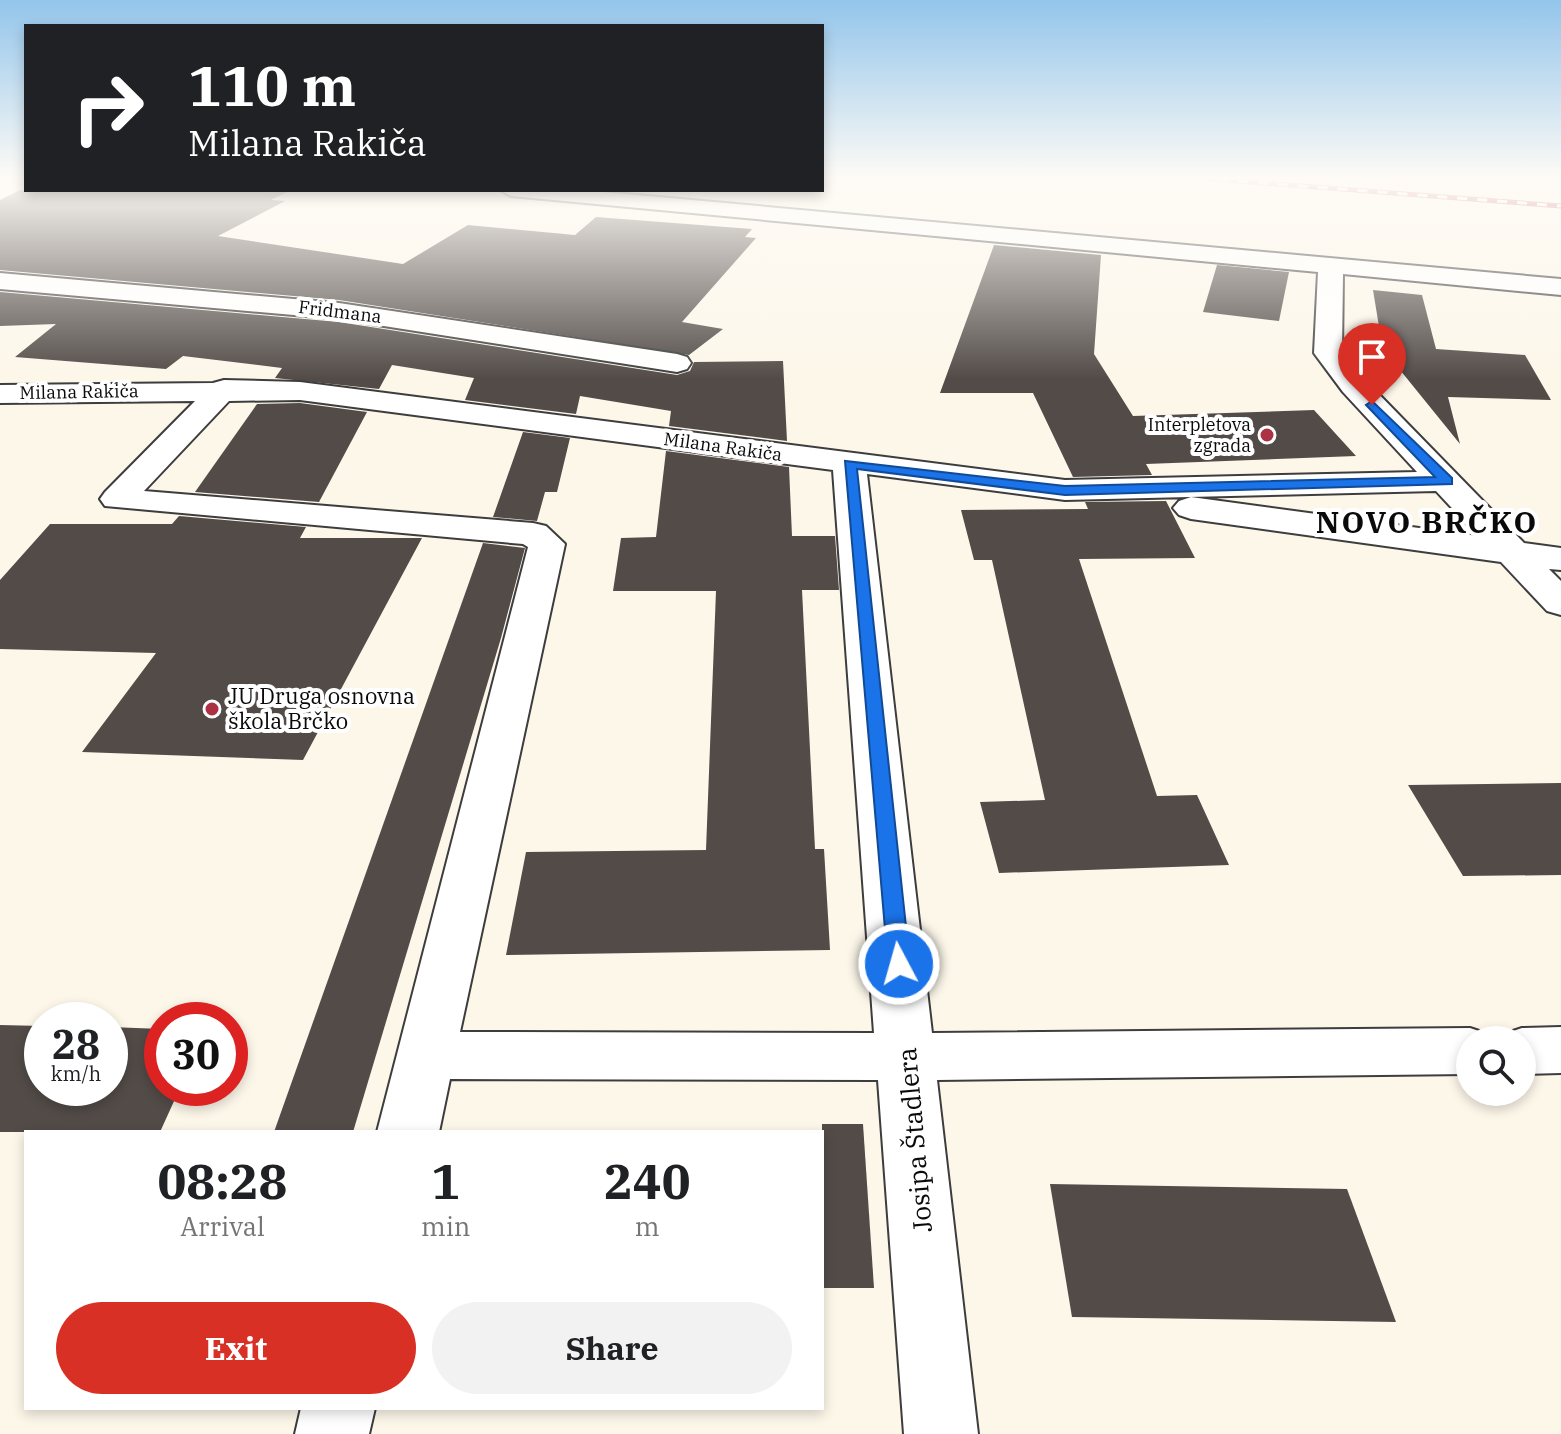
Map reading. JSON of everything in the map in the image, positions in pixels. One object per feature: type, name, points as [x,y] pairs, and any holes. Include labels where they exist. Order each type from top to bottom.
[{"type":"street","points":[[1104,245],[1561,287]]},
{"type":"street","points":[[1331,266],[1328,353],[1354,386],[1561,603]]},
{"type":"street","name":"Fridmana","points":[[0,281],[339,311],[677,363]]},
{"type":"street","points":[[224,389],[117,499],[533,534],[547,544],[408,1130]]},
{"type":"street","name":"Milana Rakiča","points":[[0,394],[224,389],[300,391],[1065,490],[1447,481]]},
{"type":"street","name":"Josipa Štadlera","points":[[849,464],[908,1057],[941,1434]]},
{"type":"street","points":[[1065,490],[1561,559]]},
{"type":"street","points":[[1536,1051],[1561,1050]]},
{"type":"street","points":[[427,1055],[908,1057],[1456,1051]]},
{"type":"street","points":[[332,1434],[338,1410]]},
{"type":"building","points":[[0,245],[277,245],[403,264],[435,245],[750,245],[682,322],[723,329],[689,355],[339,300],[0,270]]},
{"type":"building","points":[[994,245],[1101,255],[1094,354],[1133,416],[1314,410],[1356,456],[1146,464],[1152,475],[1073,477],[1033,393],[940,393]]},
{"type":"building","points":[[1217,265],[1289,272],[1279,321],[1203,312]]},
{"type":"building","points":[[1373,290],[1422,295],[1436,349],[1525,355],[1551,400],[1448,397],[1460,444],[1379,344],[1382,345]]},
{"type":"building","points":[[0,292],[339,322],[677,375],[690,371],[694,362],[783,361],[787,441],[669,426],[671,411],[580,396],[576,414],[465,400],[474,378],[392,365],[379,389],[275,378],[282,368],[183,356],[166,369],[15,357],[56,324],[0,326]]},
{"type":"building","points":[[300,403],[367,412],[319,502],[195,492],[257,404]]},
{"type":"building","points":[[523,432],[570,438],[557,492],[545,492],[537,521],[493,517]]},
{"type":"building","points":[[666,451],[789,467],[792,536],[835,536],[839,590],[802,590],[815,849],[824,849],[830,950],[506,955],[526,852],[706,850],[716,591],[613,591],[621,538],[656,537]]},
{"type":"building","points":[[1166,501],[1195,558],[1079,559],[1157,796],[1197,795],[1229,865],[999,873],[980,802],[1045,800],[992,560],[974,560],[961,510],[1088,509],[1085,502]]},
{"type":"building","points":[[179,516],[306,527],[300,538],[422,538],[303,760],[82,752],[156,653],[0,649],[0,580],[50,524],[172,524]]},
{"type":"building","points":[[483,543],[525,548],[501,638],[354,1130],[275,1130]]},
{"type":"building","points":[[1561,783],[1561,875],[1463,876],[1408,785]]},
{"type":"building","points":[[0,1025],[24,1026],[24,1106],[128,1106],[128,1028],[144,1028],[144,1106],[172,1106],[161,1130],[0,1132]]},
{"type":"building","points":[[822,1124],[863,1124],[874,1288],[824,1288]]},
{"type":"building","points":[[1050,1184],[1347,1189],[1396,1322],[1072,1317]]},
{"type":"place","name":"Interpletova zgrada","points":[[1267,435]]},
{"type":"place","name":"JU Druga osnovna škola Brčko","points":[[212,709]]},
{"type":"district","name":"NOVO BRČKO","points":[[1427,523]]},
{"type":"route","points":[[899,964],[849,464],[1065,490],[1447,481],[1372,405]]}]
